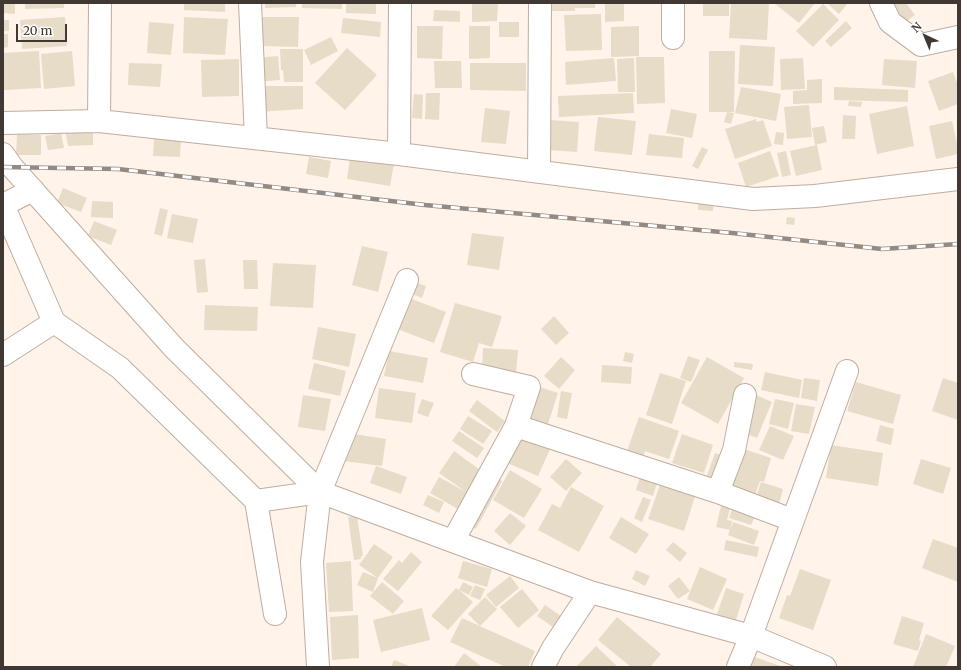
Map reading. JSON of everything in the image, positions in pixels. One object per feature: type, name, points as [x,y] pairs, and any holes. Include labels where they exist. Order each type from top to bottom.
[{"type":"street","points":[[99,121],[100,3]]},
{"type":"street","points":[[250,3],[256,138]]},
{"type":"street","points":[[399,154],[400,3]]},
{"type":"street","points":[[539,172],[540,3]]},
{"type":"street","points":[[673,3],[673,38]]},
{"type":"street","points":[[881,3],[890,22],[921,45],[958,37]]},
{"type":"street","points":[[3,123],[99,121],[399,154],[753,199],[815,196],[958,179]]},
{"type":"street","points":[[3,154],[12,167],[174,348],[320,492],[590,592],[751,636],[825,667]]},
{"type":"street","points":[[33,190],[3,205],[54,322],[120,368],[256,501],[275,614]]},
{"type":"street","points":[[318,667],[312,562],[320,492],[407,280]]},
{"type":"street","points":[[3,355],[54,322]]},
{"type":"street","points":[[738,667],[751,636],[847,371]]},
{"type":"street","points":[[453,541],[516,426],[529,387],[473,374]]},
{"type":"street","points":[[718,492],[734,450],[746,395]]},
{"type":"street","points":[[516,426],[718,492],[792,520]]},
{"type":"street","points":[[256,501],[320,492]]},
{"type":"street","points":[[543,667],[553,648],[590,592]]},
{"type":"building","points":[[3,3],[15,3],[15,14],[3,13]]},
{"type":"building","points":[[25,3],[64,3],[64,8],[25,9]]},
{"type":"building","points":[[184,3],[225,3],[225,12],[184,10]]},
{"type":"building","points":[[265,3],[296,3],[296,7],[265,8]]},
{"type":"building","points":[[302,3],[342,3],[342,9],[302,8]]},
{"type":"building","points":[[346,3],[376,3],[376,14],[346,13]]},
{"type":"building","points":[[472,3],[498,3],[497,21],[472,22]]},
{"type":"building","points":[[549,3],[595,3],[595,8],[575,8],[575,11],[549,11]]},
{"type":"building","points":[[605,3],[624,3],[624,21],[605,22]]},
{"type":"building","points":[[703,3],[729,3],[729,16],[703,16]]},
{"type":"building","points":[[731,3],[769,3],[767,40],[729,38]]},
{"type":"building","points":[[774,3],[815,3],[799,23]]},
{"type":"building","points":[[827,3],[848,3],[839,14]]},
{"type":"building","points":[[886,3],[906,3],[915,15],[904,23]]},
{"type":"building","points":[[823,4],[839,20],[813,47],[796,31]]},
{"type":"building","points":[[434,10],[460,11],[460,22],[433,21]]},
{"type":"building","points":[[601,14],[602,50],[566,51],[564,15]]},
{"type":"building","points":[[65,17],[67,46],[22,49],[20,20]]},
{"type":"building","points":[[184,17],[228,19],[225,55],[183,53]]},
{"type":"building","points":[[261,17],[299,17],[298,47],[260,46]]},
{"type":"building","points":[[343,18],[381,22],[380,37],[341,33]]},
{"type":"building","points":[[3,20],[9,20],[9,31],[3,31]]},
{"type":"building","points":[[846,21],[852,28],[831,47],[825,41]]},
{"type":"building","points":[[149,22],[174,24],[171,55],[147,53]]},
{"type":"building","points":[[499,22],[519,22],[519,37],[499,37]]},
{"type":"building","points":[[417,26],[443,26],[442,59],[417,58]]},
{"type":"building","points":[[469,26],[490,26],[490,58],[469,59]]},
{"type":"building","points":[[639,26],[639,56],[611,57],[611,27]]},
{"type":"building","points":[[3,34],[8,34],[8,47],[3,48]]},
{"type":"building","points":[[331,37],[338,51],[311,65],[304,50]]},
{"type":"building","points":[[740,45],[775,47],[773,86],[738,84]]},
{"type":"building","points":[[347,48],[377,75],[345,110],[315,83]]},
{"type":"building","points":[[280,49],[303,49],[303,82],[284,82],[283,70],[281,70]]},
{"type":"building","points":[[39,51],[41,88],[4,90],[3,53]]},
{"type":"building","points":[[72,51],[75,86],[44,89],[41,54]]},
{"type":"building","points":[[709,51],[735,51],[734,112],[709,112]]},
{"type":"building","points":[[278,56],[280,80],[256,82],[254,58]]},
{"type":"building","points":[[636,57],[664,57],[665,103],[637,104]]},
{"type":"building","points":[[614,58],[616,81],[566,85],[565,62]]},
{"type":"building","points":[[634,58],[635,92],[618,92],[617,59]]},
{"type":"building","points":[[803,58],[805,89],[781,90],[780,59]]},
{"type":"building","points":[[239,59],[239,96],[202,97],[201,60]]},
{"type":"building","points":[[884,59],[917,61],[915,88],[882,85]]},
{"type":"building","points":[[434,61],[461,61],[462,88],[435,88]]},
{"type":"building","points":[[129,63],[162,64],[160,87],[128,85]]},
{"type":"building","points":[[470,63],[526,63],[526,91],[470,90]]},
{"type":"building","points":[[953,72],[958,85],[958,104],[939,111],[928,81]]},
{"type":"building","points":[[822,79],[822,103],[793,104],[793,91],[807,90],[807,80]]},
{"type":"building","points":[[256,86],[303,86],[303,109],[257,112]]},
{"type":"building","points":[[741,87],[781,94],[776,121],[735,113]]},
{"type":"building","points":[[834,87],[908,90],[908,102],[834,100]]},
{"type":"building","points":[[426,93],[440,93],[439,120],[425,119]]},
{"type":"building","points":[[633,93],[634,113],[559,117],[558,96]]},
{"type":"building","points":[[414,94],[423,95],[422,119],[412,118]]},
{"type":"building","points":[[849,101],[862,102],[861,107],[848,106]]},
{"type":"building","points":[[809,105],[812,137],[787,139],[784,107]]},
{"type":"building","points":[[907,106],[914,146],[877,154],[869,114]]},
{"type":"building","points":[[485,108],[510,111],[506,144],[481,142]]},
{"type":"building","points":[[671,109],[697,114],[692,138],[666,133]]},
{"type":"building","points":[[727,112],[734,113],[731,124],[724,122]]},
{"type":"building","points":[[843,115],[856,116],[855,139],[842,139]]},
{"type":"building","points":[[598,117],[636,121],[632,155],[594,151]]},
{"type":"building","points":[[756,119],[757,122],[763,120],[772,146],[735,159],[725,129]]},
{"type":"building","points":[[550,120],[579,122],[577,152],[548,150]]},
{"type":"building","points":[[952,121],[958,154],[936,159],[929,126]]},
{"type":"building","points":[[93,125],[93,145],[68,146],[65,130]]},
{"type":"building","points":[[824,126],[827,142],[815,145],[812,128]]},
{"type":"building","points":[[776,132],[784,133],[783,145],[774,144]]},
{"type":"building","points":[[61,133],[64,148],[48,150],[45,136]]},
{"type":"building","points":[[17,134],[41,135],[41,155],[16,155]]},
{"type":"building","points":[[649,134],[684,138],[682,158],[646,155]]},
{"type":"building","points":[[154,138],[181,139],[180,157],[153,156]]},
{"type":"building","points":[[817,145],[822,170],[796,176],[790,151]]},
{"type":"building","points":[[702,147],[708,150],[698,169],[692,166]]},
{"type":"building","points":[[351,151],[395,158],[390,186],[347,179]]},
{"type":"building","points":[[770,151],[779,176],[746,187],[738,163]]},
{"type":"building","points":[[786,151],[791,175],[782,177],[777,153]]},
{"type":"building","points":[[309,157],[331,161],[328,178],[306,174]]},
{"type":"building","points":[[63,188],[87,198],[81,212],[57,203]]},
{"type":"building","points":[[699,195],[714,196],[713,211],[698,210]]},
{"type":"building","points":[[92,201],[113,202],[113,218],[91,217]]},
{"type":"building","points":[[160,208],[168,210],[162,236],[154,234]]},
{"type":"building","points":[[172,214],[198,219],[193,243],[167,238]]},
{"type":"building","points":[[787,217],[795,218],[794,225],[786,224]]},
{"type":"building","points":[[94,221],[117,230],[111,245],[88,236]]},
{"type":"building","points":[[472,233],[504,237],[499,270],[467,265]]},
{"type":"building","points":[[362,246],[388,252],[378,292],[352,285]]},
{"type":"building","points":[[205,259],[208,292],[197,293],[194,260]]},
{"type":"building","points":[[243,260],[257,260],[258,289],[244,289]]},
{"type":"building","points":[[273,263],[316,265],[313,308],[270,306]]},
{"type":"building","points":[[411,281],[426,286],[422,298],[407,292]]},
{"type":"building","points":[[404,296],[446,312],[434,343],[392,327]]},
{"type":"building","points":[[455,303],[502,316],[492,347],[479,343],[473,362],[440,352]]},
{"type":"building","points":[[205,305],[258,307],[257,331],[204,330]]},
{"type":"building","points":[[554,316],[569,333],[556,345],[541,329]]},
{"type":"building","points":[[318,327],[356,334],[349,367],[312,359]]},
{"type":"building","points":[[483,348],[518,350],[516,373],[482,371]]},
{"type":"building","points":[[389,351],[428,358],[423,383],[384,376]]},
{"type":"building","points":[[625,352],[634,354],[632,363],[623,361]]},
{"type":"building","points":[[688,356],[700,360],[691,382],[680,378]]},
{"type":"building","points":[[561,357],[575,370],[559,389],[544,376]]},
{"type":"building","points":[[707,357],[744,378],[718,424],[681,403]]},
{"type":"building","points":[[734,362],[753,364],[752,370],[734,367]]},
{"type":"building","points":[[314,363],[346,371],[340,396],[308,389]]},
{"type":"building","points":[[602,365],[632,367],[631,384],[601,382]]},
{"type":"building","points":[[765,372],[802,380],[799,398],[761,390]]},
{"type":"building","points":[[660,373],[686,381],[672,424],[646,415]]},
{"type":"building","points":[[804,378],[820,380],[817,401],[801,398]]},
{"type":"building","points":[[943,378],[958,383],[958,420],[932,411]]},
{"type":"building","points":[[856,382],[901,395],[893,424],[847,411]]},
{"type":"building","points":[[537,386],[558,393],[547,427],[526,420]]},
{"type":"building","points":[[379,388],[416,393],[412,423],[375,418]]},
{"type":"building","points":[[561,391],[572,393],[567,419],[557,417]]},
{"type":"building","points":[[303,395],[331,399],[325,431],[298,427]]},
{"type":"building","points":[[756,395],[772,402],[757,438],[741,432]]},
{"type":"building","points":[[422,399],[434,403],[428,417],[417,413]]},
{"type":"building","points":[[775,399],[794,403],[788,429],[769,424]]},
{"type":"building","points":[[477,400],[505,421],[497,432],[469,411]]},
{"type":"building","points":[[796,404],[815,407],[809,434],[791,431]]},
{"type":"building","points":[[468,416],[492,431],[483,444],[460,429]]},
{"type":"building","points":[[639,417],[679,431],[669,459],[645,451],[643,457],[627,451]]},
{"type":"building","points":[[880,425],[894,429],[891,445],[876,441]]},
{"type":"building","points":[[770,426],[794,436],[783,460],[759,450]]},
{"type":"building","points":[[459,431],[484,448],[477,458],[452,441]]},
{"type":"building","points":[[518,432],[551,447],[538,476],[505,462]]},
{"type":"building","points":[[348,433],[386,439],[382,466],[344,461]]},
{"type":"building","points":[[682,434],[713,445],[704,473],[672,463]]},
{"type":"building","points":[[831,445],[883,453],[878,486],[826,478]]},
{"type":"building","points":[[738,447],[771,458],[764,482],[760,481],[755,495],[725,486]]},
{"type":"building","points":[[454,451],[483,472],[458,509],[430,493],[439,477],[466,492],[439,473]]},
{"type":"building","points":[[715,453],[729,457],[718,486],[705,481]]},
{"type":"building","points":[[566,459],[582,473],[566,491],[550,477]]},
{"type":"building","points":[[921,459],[951,468],[943,494],[913,484]]},
{"type":"building","points":[[376,466],[407,477],[401,494],[370,483]]},
{"type":"building","points":[[643,468],[660,474],[653,496],[636,490]]},
{"type":"building","points":[[510,470],[542,489],[524,518],[493,500]]},
{"type":"building","points":[[496,477],[502,481],[476,529],[470,526]]},
{"type":"building","points":[[662,479],[697,490],[684,531],[648,519]]},
{"type":"building","points":[[761,482],[783,489],[779,504],[756,497]]},
{"type":"building","points":[[571,487],[604,506],[579,552],[538,530],[552,504],[560,508]]},
{"type":"building","points":[[428,495],[444,502],[439,513],[423,505]]},
{"type":"building","points":[[643,497],[651,500],[642,522],[634,518]]},
{"type":"building","points":[[735,501],[758,509],[751,525],[729,518]]},
{"type":"building","points":[[721,506],[730,508],[727,520],[732,521],[730,530],[716,527]]},
{"type":"building","points":[[510,513],[526,526],[510,545],[494,531]]},
{"type":"building","points":[[357,516],[363,556],[361,556],[361,559],[354,560],[348,517]]},
{"type":"building","points":[[621,517],[649,534],[636,554],[609,538]]},
{"type":"building","points":[[733,522],[759,531],[754,545],[728,535]]},
{"type":"building","points":[[933,539],[958,548],[958,582],[922,568]]},
{"type":"building","points":[[726,540],[759,547],[757,557],[724,550]]},
{"type":"building","points":[[673,542],[687,553],[680,562],[666,550]]},
{"type":"building","points":[[374,544],[393,557],[378,578],[359,565]]},
{"type":"building","points":[[411,552],[422,562],[398,591],[383,579],[399,560],[402,563]]},
{"type":"building","points":[[351,561],[353,611],[329,612],[326,563]]},
{"type":"building","points":[[463,561],[492,569],[487,587],[458,578]]},
{"type":"building","points":[[700,567],[727,579],[713,610],[687,599]]},
{"type":"building","points":[[800,569],[831,580],[813,630],[779,618],[787,595],[790,596]]},
{"type":"building","points":[[636,570],[650,576],[645,586],[632,579]]},
{"type":"building","points":[[363,572],[378,578],[373,592],[357,585]]},
{"type":"building","points":[[510,576],[519,588],[496,607],[486,595]]},
{"type":"building","points":[[679,577],[690,591],[678,599],[668,586]]},
{"type":"building","points":[[382,582],[404,601],[393,614],[370,596]]},
{"type":"building","points":[[463,582],[473,587],[469,595],[459,590]]},
{"type":"building","points":[[475,585],[485,589],[480,600],[470,596]]},
{"type":"building","points":[[456,588],[473,602],[448,630],[431,616]]},
{"type":"building","points":[[726,588],[744,594],[735,623],[716,617]]},
{"type":"building","points":[[522,589],[539,610],[518,628],[500,607]]},
{"type":"building","points":[[485,597],[497,609],[480,626],[468,614]]},
{"type":"building","points":[[545,605],[561,616],[553,627],[537,616]]},
{"type":"building","points":[[422,608],[430,640],[381,652],[373,620]]},
{"type":"building","points":[[358,615],[359,658],[332,660],[330,617]]},
{"type":"building","points":[[902,616],[924,623],[919,640],[921,641],[918,651],[893,644]]},
{"type":"building","points":[[617,617],[661,654],[650,667],[631,667],[598,640]]},
{"type":"building","points":[[462,618],[535,651],[528,667],[506,667],[450,642]]},
{"type":"building","points":[[926,634],[955,646],[946,667],[913,667]]},
{"type":"building","points":[[596,646],[618,667],[576,667]]},
{"type":"building","points":[[464,653],[482,667],[454,667]]},
{"type":"building","points":[[746,654],[783,667],[742,667]]},
{"type":"building","points":[[394,660],[412,667],[391,667]]},
{"type":"railway","points":[[3,167],[118,169],[425,205],[732,233],[882,249],[958,244]]}]
